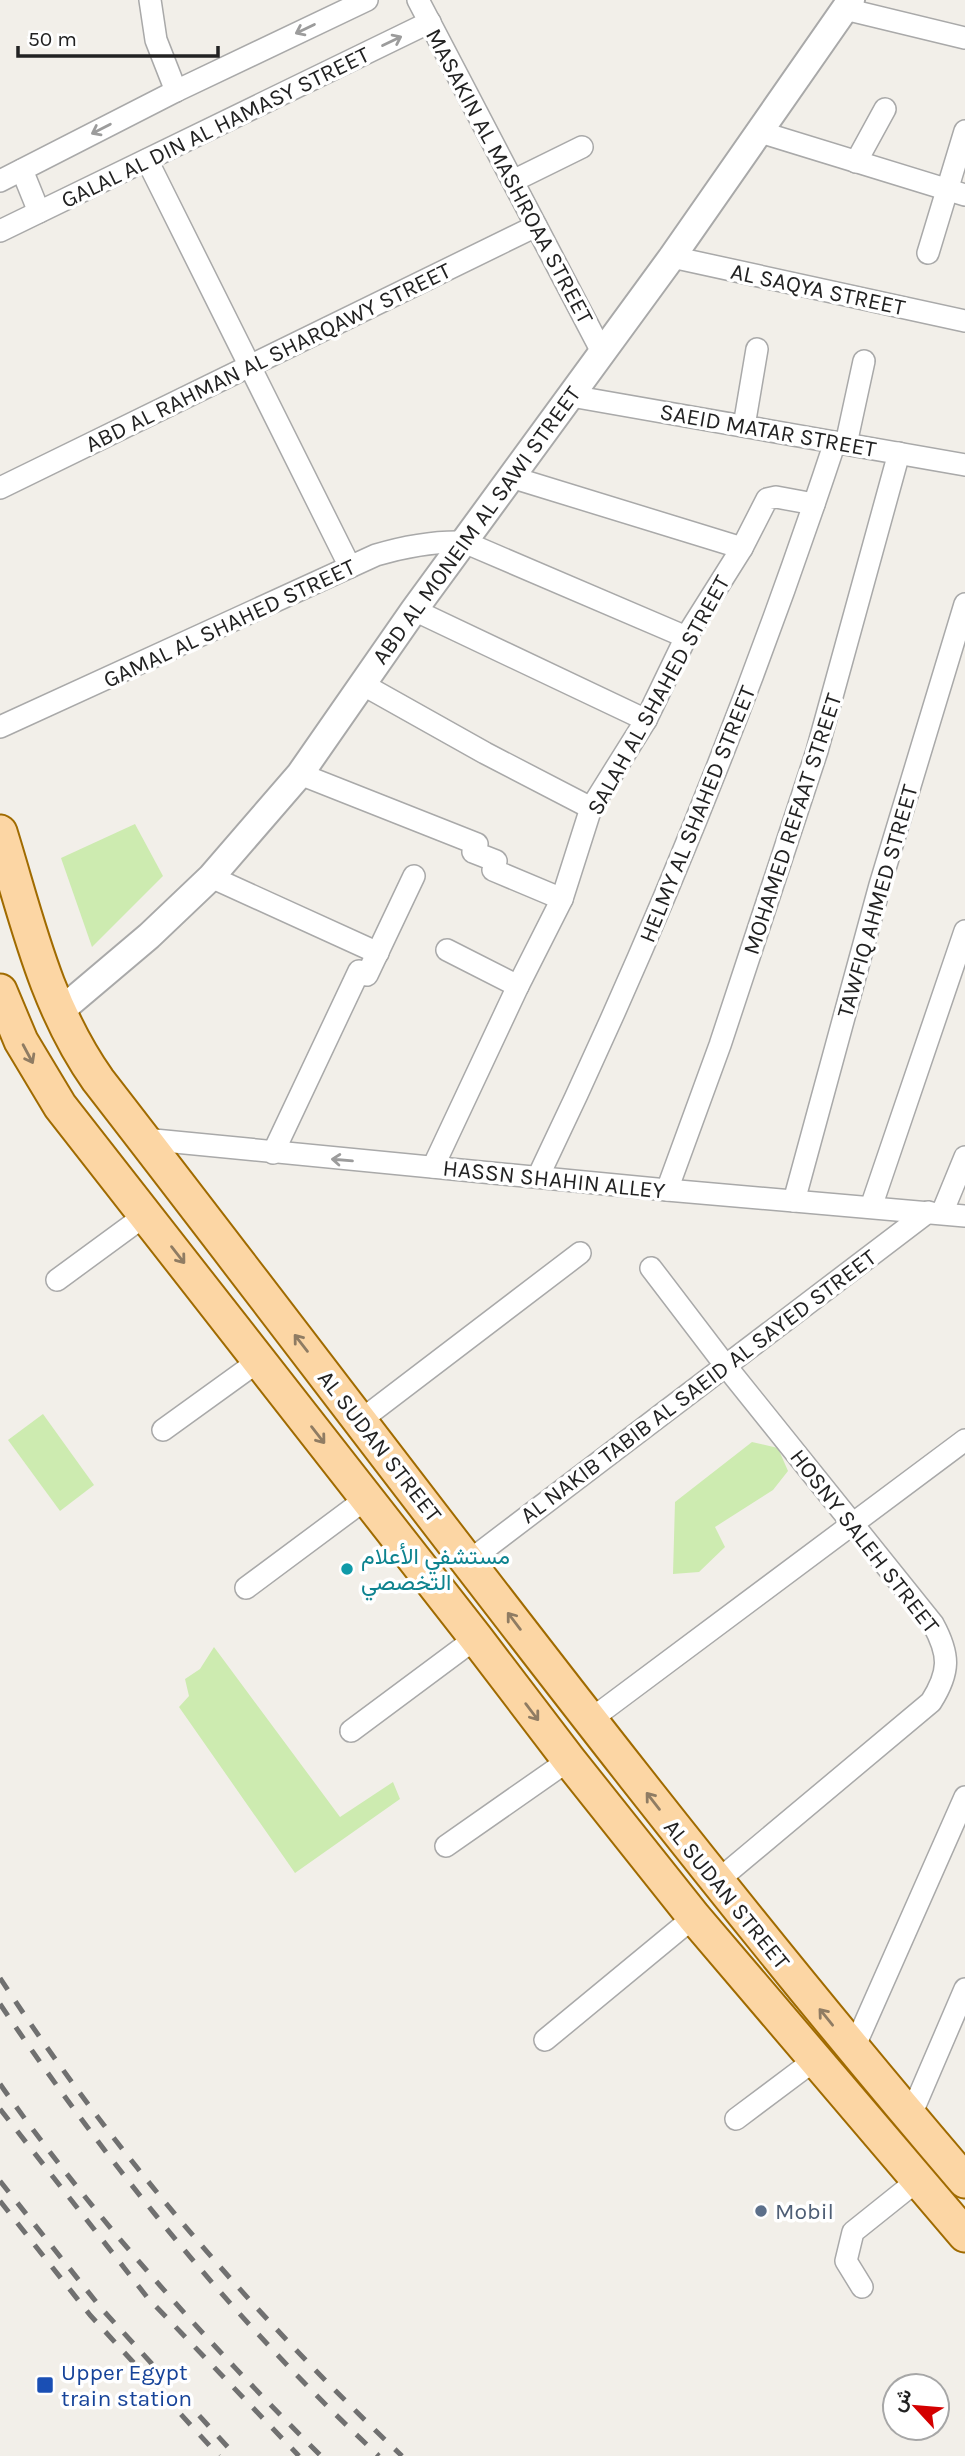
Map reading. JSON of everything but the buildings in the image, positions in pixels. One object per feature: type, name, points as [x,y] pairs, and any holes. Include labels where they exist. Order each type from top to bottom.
[{"type":"main road","name":"AL SUDAN STREET","points":[[0,832],[39,961],[58,1013],[83,1059],[716,1882],[853,2050],[965,2181]]},
{"type":"main road","name":"AL SUDAN STREET","points":[[0,991],[21,1041],[60,1106],[694,1917],[965,2235]]},
{"type":"street","points":[[150,0],[156,40],[176,91]]},
{"type":"street","name":"GALAL AL DIN AL HAMASY STREET","points":[[0,181],[176,91],[367,0]]},
{"type":"street","name":"MASAKIN AL MASHROAA STREET","points":[[418,0],[602,352]]},
{"type":"street","points":[[848,5],[965,38]]},
{"type":"street","name":"ABD AL MONEIM AL SAWI STREET","points":[[58,1013],[149,936],[211,877],[300,774],[414,610],[671,257],[848,5]]},
{"type":"street","name":"GALAL AL DIN AL HAMASY STREET","points":[[0,231],[430,22]]},
{"type":"street","points":[[856,162],[885,109]]},
{"type":"street","points":[[928,253],[956,192],[965,131]]},
{"type":"street","points":[[760,132],[956,192]]},
{"type":"street","points":[[513,181],[582,147]]},
{"type":"street","points":[[147,159],[350,567]]},
{"type":"street","points":[[22,170],[39,212]]},
{"type":"street","name":"ABD AL RAHMAN AL SHARQAWY STREET","points":[[0,488],[536,226]]},
{"type":"street","name":"AL SAQYA STREET","points":[[671,257],[965,321]]},
{"type":"street","points":[[744,426],[757,349]]},
{"type":"street","name":"HELMY AL SHAHED STREET","points":[[538,1177],[578,1095],[687,845],[754,676],[814,504],[840,443],[864,361]]},
{"type":"street","name":"SAEID MATAR STREET","points":[[571,396],[965,465]]},
{"type":"street","name":"MOHAMED REFAAT STREET","points":[[667,1190],[724,1033],[805,788],[856,615],[899,453]]},
{"type":"street","points":[[510,477],[742,548]]},
{"type":"street","name":"SALAH AL SHAHED STREET","points":[[433,1167],[562,899],[591,808],[646,720],[686,636],[742,548],[767,499],[776,497],[814,504]]},
{"type":"street","name":"GAMAL AL SHAHED STREET","points":[[0,727],[376,555],[433,541],[464,542]]},
{"type":"street","points":[[464,542],[686,636]]},
{"type":"street","name":"TAWFIQ AHMED STREET","points":[[794,1200],[880,885],[965,604]]},
{"type":"street","points":[[414,610],[646,720]]},
{"type":"street","points":[[362,684],[485,753],[591,808]]},
{"type":"street","points":[[300,774],[477,844],[473,852],[496,861],[493,870],[562,899]]},
{"type":"street","points":[[272,1153],[359,971],[367,975],[414,876]]},
{"type":"street","points":[[211,877],[377,953]]},
{"type":"street","points":[[872,1207],[965,931]]},
{"type":"street","points":[[447,950],[518,986]]},
{"type":"street","name":"HASSN SHAHIN ALLEY","points":[[144,1139],[965,1216]]},
{"type":"street","points":[[935,1213],[965,1157]]},
{"type":"street","name":"AL NAKIB TABIB AL SAEID AL SAYED STREET","points":[[469,1561],[725,1365],[935,1213]]},
{"type":"street","points":[[57,1280],[146,1214]]},
{"type":"street","points":[[361,1420],[580,1254]]},
{"type":"street","name":"HOSNY SALEH STREET","points":[[651,1268],[725,1365],[933,1624],[943,1642],[947,1663],[942,1684],[931,1702],[716,1882]]},
{"type":"street","points":[[163,1430],[260,1360]]},
{"type":"street","points":[[590,1720],[965,1440]]},
{"type":"street","points":[[246,1588],[367,1498]]},
{"type":"street","points":[[351,1731],[477,1638]]},
{"type":"street","points":[[446,1846],[569,1760]]},
{"type":"street","points":[[853,2050],[965,1797]]},
{"type":"street","points":[[545,2040],[694,1917]]},
{"type":"street","points":[[910,2117],[965,1989]]},
{"type":"street","points":[[736,2119],[816,2059]]},
{"type":"street","points":[[862,2287],[846,2261],[853,2232],[918,2180]]},
{"type":"green space","points":[[135,824],[163,876],[92,947],[61,858]]},
{"type":"green space","points":[[43,1414],[94,1485],[60,1511],[8,1440]]},
{"type":"green space","points":[[752,1442],[778,1448],[788,1471],[773,1490],[715,1527],[725,1547],[699,1572],[673,1574],[675,1502]]},
{"type":"green space","points":[[214,1647],[340,1817],[393,1782],[400,1799],[295,1873],[179,1707],[189,1696],[185,1679],[200,1669]]},
{"type":"railway","points":[[0,1978],[90,2106],[188,2229],[292,2346],[402,2456]]},
{"type":"railway","points":[[0,2004],[85,2125],[177,2241],[274,2352],[379,2456]]},
{"type":"railway","points":[[0,2084],[36,2134],[152,2277],[235,2368],[321,2456]]},
{"type":"railway","points":[[0,2109],[147,2297],[299,2456]]},
{"type":"railway","points":[[0,2181],[101,2308],[236,2456]]},
{"type":"railway","points":[[0,2201],[90,2315],[219,2456]]},
{"type":"place","name":"مستشفي الأعلام التخصصي","points":[[347,1569]]},
{"type":"place","name":"Mobil","points":[[761,2211]]},
{"type":"place","name":"Upper Egypt train station","points":[[45,2385]]}]
